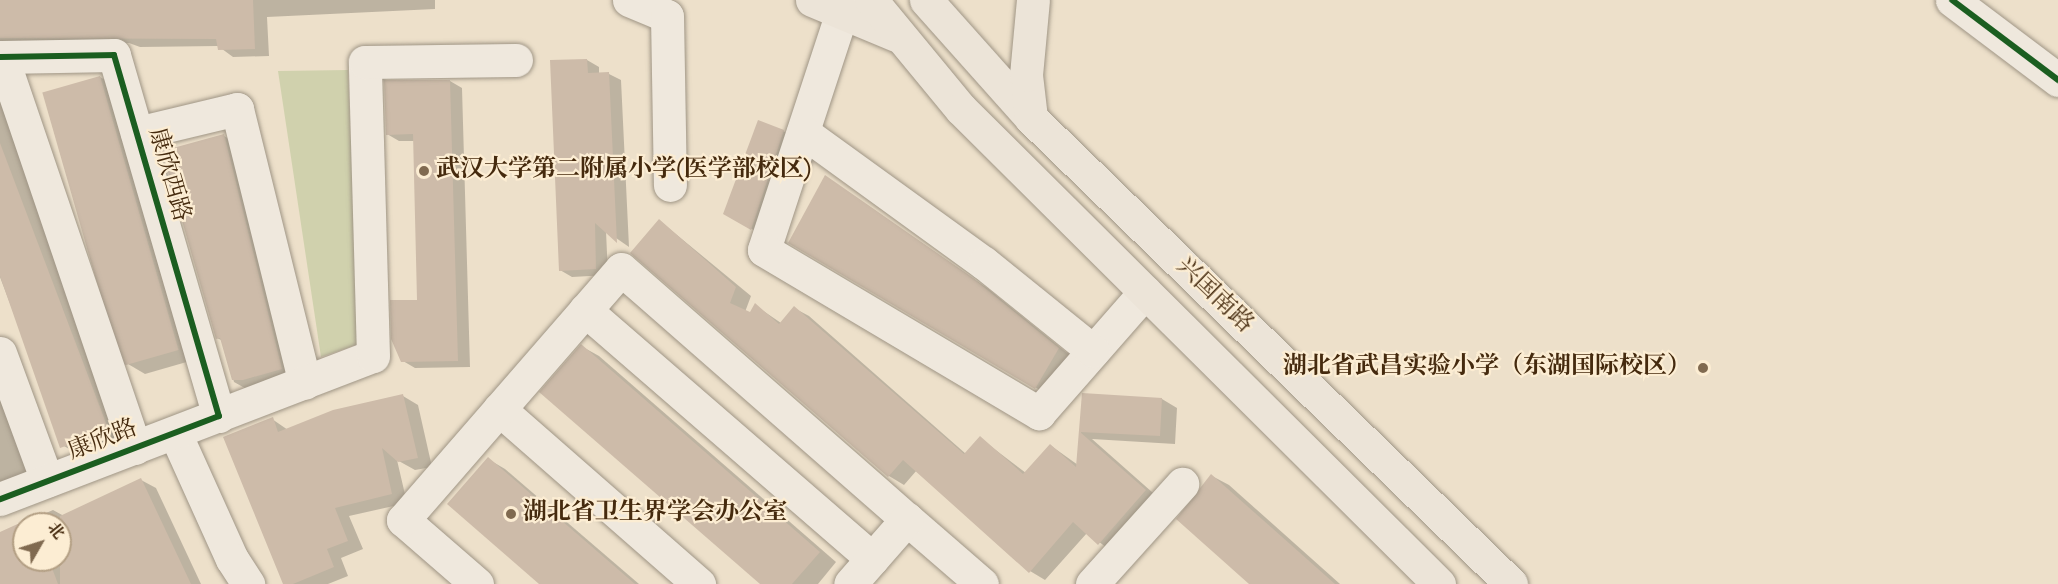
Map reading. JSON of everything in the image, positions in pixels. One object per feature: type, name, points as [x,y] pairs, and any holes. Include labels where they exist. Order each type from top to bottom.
[{"type":"main road","points":[[812,0],[853,4]]},
{"type":"main road","name":"兴国南路","points":[[926,0],[1031,118],[1511,584]]},
{"type":"main road","points":[[1031,118],[1026,75],[1033,0]]},
{"type":"main road","name":"兴国南路","points":[[853,4],[896,35],[961,109],[1439,584]]},
{"type":"street","points":[[628,0],[667,16],[670,185]]},
{"type":"street","points":[[1952,0],[2058,80]]},
{"type":"street","points":[[853,4],[803,132],[764,250],[1039,412],[1145,292]]},
{"type":"street","name":"康欣西路","points":[[1,57],[114,55],[219,416]]},
{"type":"street","points":[[1,57],[135,448]]},
{"type":"street","name":"康欣路","points":[[0,499],[373,356],[366,62],[516,60]]},
{"type":"street","points":[[137,133],[237,109],[305,383]]},
{"type":"street","points":[[803,132],[984,263],[1093,351]]},
{"type":"street","points":[[477,584],[403,520],[621,269],[982,584]]},
{"type":"street","points":[[585,310],[872,559]]},
{"type":"street","points":[[0,353],[47,481]]},
{"type":"street","points":[[499,409],[699,584]]},
{"type":"street","points":[[175,433],[232,559],[248,584]]},
{"type":"street","points":[[1092,584],[1182,484]]},
{"type":"street","points":[[850,584],[907,519]]},
{"type":"green space","points":[[348,70],[359,344],[321,357],[278,71]]},
{"type":"building","points":[[0,0],[253,0],[255,49],[218,50],[216,39],[0,38]]},
{"type":"building","points":[[587,59],[588,73],[609,72],[617,243],[595,223],[596,269],[559,271],[550,60]]},
{"type":"building","points":[[100,76],[179,350],[121,366],[42,93]]},
{"type":"building","points":[[384,80],[450,80],[458,361],[401,362],[391,339],[390,300],[417,300],[413,134],[386,135]]},
{"type":"building","points":[[758,120],[784,130],[751,230],[723,214]]},
{"type":"building","points":[[224,134],[282,369],[243,380],[232,380],[220,338],[216,339],[162,151]]},
{"type":"building","points":[[0,143],[109,431],[60,448],[0,276]]},
{"type":"building","points":[[825,175],[973,278],[1059,348],[1035,389],[788,243]]},
{"type":"building","points":[[659,219],[736,287],[730,303],[750,312],[755,303],[779,324],[794,306],[964,454],[980,436],[1023,474],[1050,444],[1076,467],[1082,393],[1162,398],[1160,436],[1080,432],[1146,490],[1098,545],[1073,522],[1029,573],[903,460],[888,477],[630,253]]},
{"type":"building","points":[[581,344],[820,552],[792,584],[760,584],[539,392]]},
{"type":"building","points":[[403,394],[418,458],[398,462],[382,448],[392,494],[335,508],[348,541],[327,549],[334,567],[293,584],[283,584],[223,437],[273,417],[278,432],[333,410]]},
{"type":"building","points":[[488,457],[635,584],[539,584],[447,504]]},
{"type":"building","points":[[1211,474],[1335,584],[1249,584],[1176,519]]},
{"type":"building","points":[[141,478],[191,584],[60,584],[60,572],[72,572],[72,512],[69,512]]},
{"type":"building","points":[[12,527],[12,572],[54,572],[58,584],[0,584],[0,532]]},
{"type":"cycle path","points":[[1952,0],[2058,80]]},
{"type":"cycle path","points":[[0,57],[114,55],[219,416],[0,499]]},
{"type":"place","name":"武汉大学第二附属小学(医学部校区)","points":[[424,171]]},
{"type":"place","name":"湖北省武昌实验小学（东湖国际校区）","points":[[1703,368]]},
{"type":"place","name":"湖北省卫生界学会办公室","points":[[511,514]]}]
